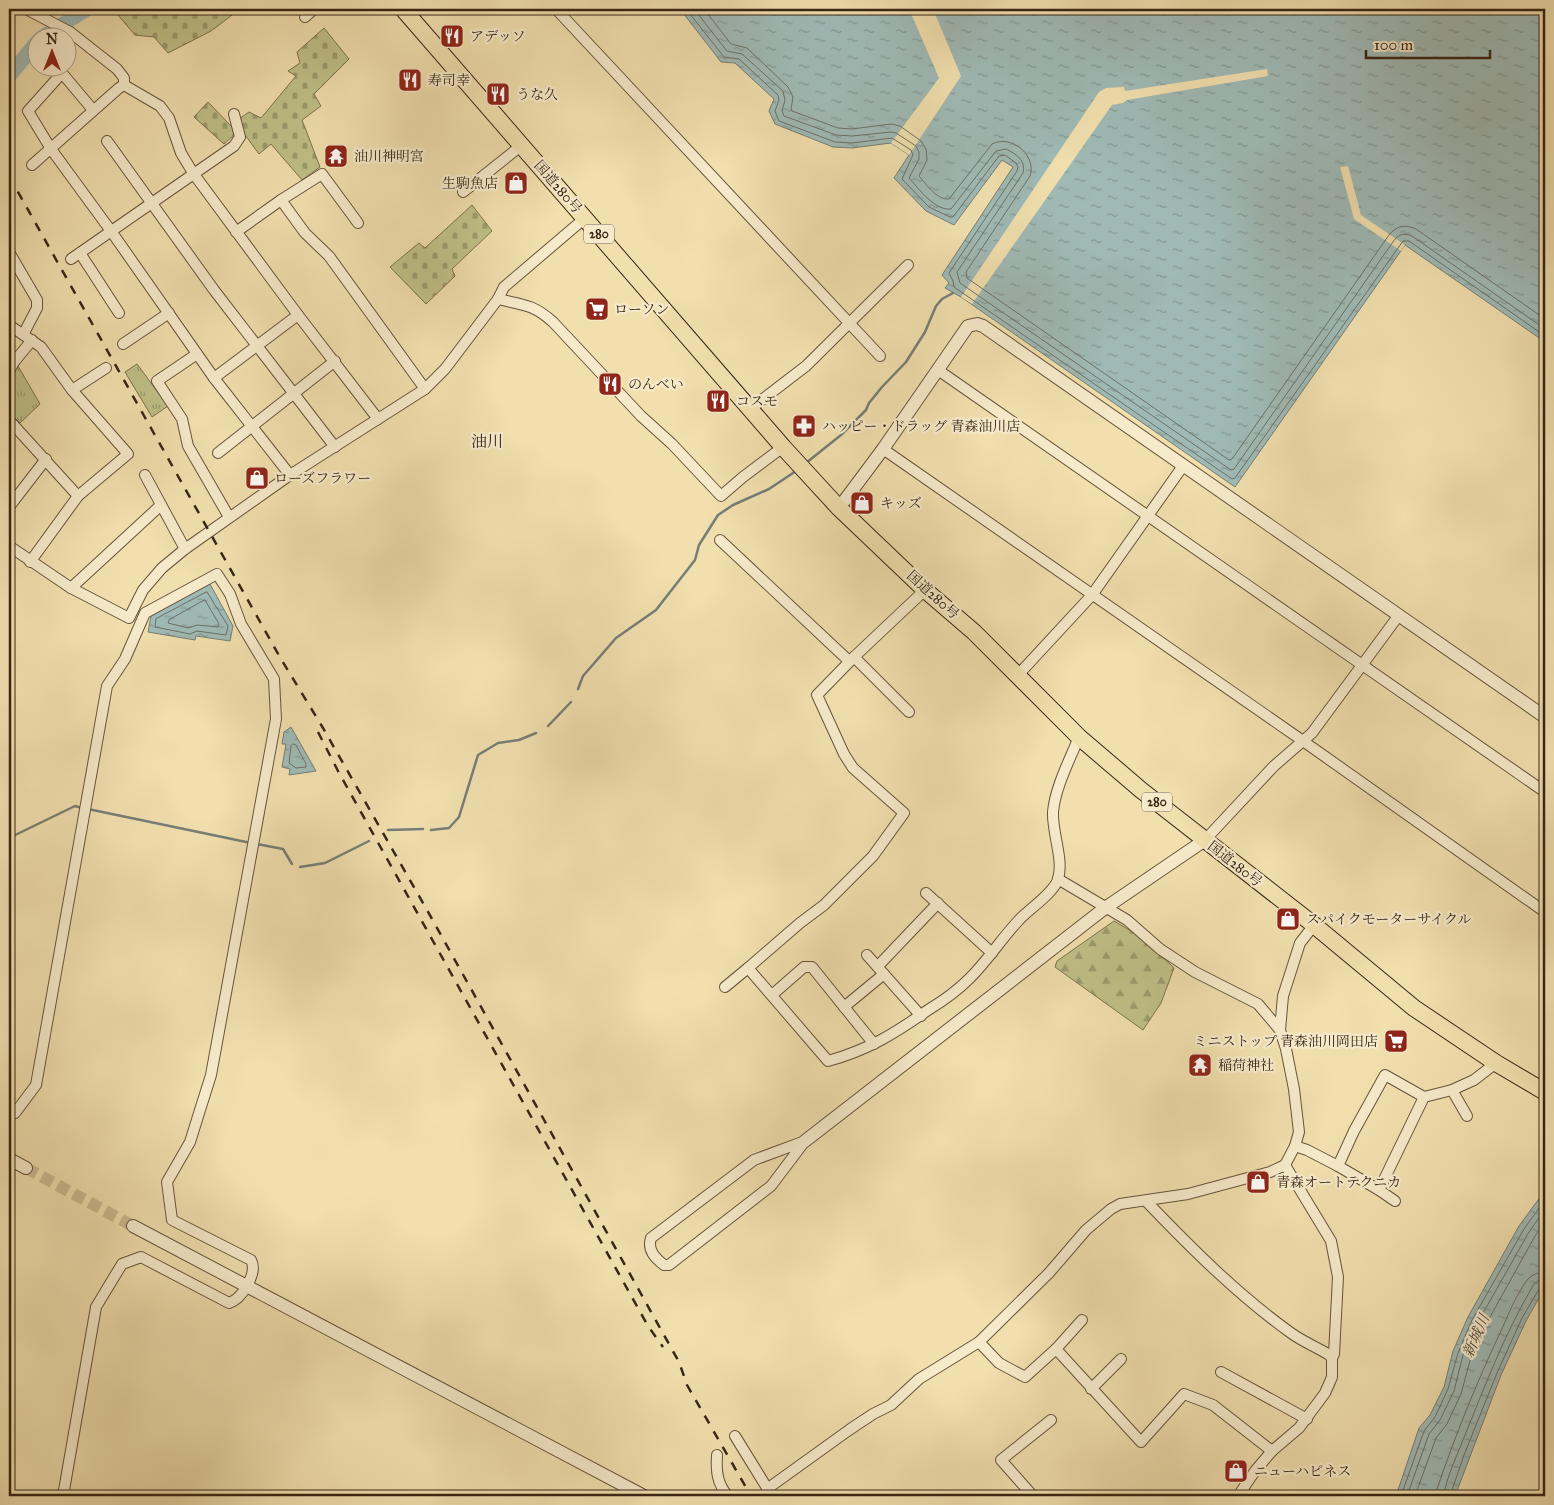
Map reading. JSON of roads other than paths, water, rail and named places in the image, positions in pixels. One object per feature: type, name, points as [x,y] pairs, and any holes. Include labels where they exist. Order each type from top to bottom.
[{"type":"highway","name":"国道280号","points":[[404,9],[783,448],[839,508],[926,590],[974,632],[1079,737],[1141,790],[1314,925],[1414,1008],[1496,1063],[1545,1092]]},
{"type":"street","points":[[26,9],[70,32],[117,68],[124,78],[124,86]]},
{"type":"street","points":[[305,17],[314,9]]},
{"type":"street","points":[[556,9],[880,356]]},
{"type":"street","points":[[93,110],[62,73],[28,111],[51,149],[214,378],[290,475]]},
{"type":"street","points":[[32,165],[93,110],[124,86]]},
{"type":"street","points":[[124,86],[160,106],[169,118],[180,153],[193,174],[378,419]]},
{"type":"street","points":[[71,259],[234,146],[240,137],[234,114]]},
{"type":"street","points":[[107,141],[214,290],[335,447]]},
{"type":"street","points":[[463,192],[522,144]]},
{"type":"street","points":[[236,232],[322,174],[358,223]]},
{"type":"street","points":[[281,200],[306,233],[329,256],[426,388]]},
{"type":"street","points":[[9,546],[71,588],[129,618],[143,590],[162,568],[185,549],[290,475],[426,388],[445,369],[498,299],[504,287],[585,218]]},
{"type":"street","points":[[9,252],[37,300],[37,308],[28,337],[9,371]]},
{"type":"street","points":[[80,253],[119,313]]},
{"type":"street","points":[[750,409],[806,366],[908,265]]},
{"type":"street","points":[[498,299],[532,307],[547,317],[721,496],[743,476],[783,448]]},
{"type":"street","points":[[123,344],[169,313]]},
{"type":"street","points":[[214,378],[298,315]]},
{"type":"street","points":[[839,508],[884,449],[968,326],[977,324],[983,326],[1545,717]]},
{"type":"street","points":[[9,325],[41,347],[72,390],[128,454],[78,496],[30,562]]},
{"type":"street","points":[[197,354],[157,381],[182,419],[188,446],[229,517]]},
{"type":"street","points":[[218,453],[335,361]]},
{"type":"street","points":[[72,390],[106,368]]},
{"type":"street","points":[[938,370],[1545,792]]},
{"type":"street","points":[[10,424],[78,496]]},
{"type":"street","points":[[884,449],[1545,912]]},
{"type":"street","points":[[9,506],[46,460]]},
{"type":"street","points":[[1018,675],[1092,595],[1183,466]]},
{"type":"street","points":[[145,475],[185,549]]},
{"type":"street","points":[[71,588],[161,505]]},
{"type":"street","points":[[720,540],[909,712]]},
{"type":"street","points":[[9,1115],[15,1113],[36,1085],[107,686],[125,659],[145,613],[217,574],[230,594],[242,624],[274,679],[276,719],[211,1075],[190,1142],[167,1182],[172,1220],[251,1260],[254,1272],[236,1301],[229,1303],[141,1257],[122,1264],[96,1307],[63,1496]]},
{"type":"street","points":[[724,987],[824,905],[873,856],[904,813],[853,768],[844,754],[816,694],[926,590]]},
{"type":"street","points":[[805,1141],[754,1160],[651,1238],[650,1250],[664,1266],[669,1265],[771,1186],[805,1141],[1105,908],[1205,840],[1274,766],[1312,733],[1398,615]]},
{"type":"street","points":[[748,968],[828,1061],[874,1044],[898,1032],[970,979],[1020,919],[1036,906],[1056,884],[1058,879],[1058,857],[1054,832],[1054,806],[1079,737]]},
{"type":"street","points":[[1058,879],[1127,920],[1160,949],[1195,972],[1258,1004],[1280,1030]]},
{"type":"street","points":[[926,893],[992,953]]},
{"type":"street","points":[[844,1007],[881,970],[938,903]]},
{"type":"street","points":[[735,1436],[769,1493],[849,1430],[891,1405],[919,1379],[979,1342],[1049,1273],[1086,1230],[1111,1208],[1120,1204],[1146,1201],[1225,1185],[1270,1172],[1285,1165],[1295,1146],[1299,1132],[1286,1049],[1280,1030],[1283,996],[1300,943],[1314,925]]},
{"type":"street","points":[[867,955],[920,1016]]},
{"type":"street","points":[[772,995],[804,967],[812,967],[874,1044]]},
{"type":"street","points":[[1338,1166],[1354,1131],[1385,1075],[1424,1097],[1452,1090],[1474,1080],[1496,1063]]},
{"type":"street","points":[[1452,1090],[1466,1116]]},
{"type":"street","points":[[1379,1190],[1424,1097]]},
{"type":"street","points":[[1295,1146],[1338,1166],[1395,1201]]},
{"type":"street","points":[[9,1159],[26,1168]]},
{"type":"street","points":[[1238,1496],[1255,1471],[1272,1451],[1307,1419],[1330,1384],[1333,1368],[1332,1358],[1334,1354],[1338,1277],[1331,1242],[1285,1165]]},
{"type":"street","points":[[1146,1201],[1203,1259],[1266,1314],[1293,1334],[1332,1358]]},
{"type":"street","points":[[133,1226],[644,1496]]},
{"type":"street","points":[[979,1342],[999,1363],[1025,1377],[1056,1349],[1082,1320]]},
{"type":"street","points":[[1056,1349],[1141,1442],[1184,1394],[1213,1405],[1272,1451]]},
{"type":"street","points":[[1091,1389],[1120,1360]]},
{"type":"street","points":[[1221,1372],[1307,1419]]},
{"type":"street","points":[[1033,1496],[1000,1460],[1051,1420]]},
{"type":"street","points":[[717,1455],[716,1472],[721,1489],[728,1496]]},
{"type":"water","points":[[680,9],[1545,9],[1545,342],[1405,245],[1235,487],[961,297],[945,288],[949,283],[942,275],[1013,167],[1002,160],[954,225],[926,211],[894,178],[909,155],[891,143],[852,148],[833,147],[775,124],[769,111],[774,99],[735,63],[721,62]]},
{"type":"water","points":[[210,584],[233,626],[230,641],[196,636],[195,640],[148,632],[151,616]]},
{"type":"water","points":[[291,727],[316,771],[289,775],[290,769],[282,767],[286,744],[282,744],[284,732]]},
{"type":"water","name":"新城川","points":[[1545,1194],[1545,1287],[1526,1321],[1501,1375],[1455,1496],[1396,1496],[1419,1428],[1430,1415],[1444,1387],[1453,1351],[1468,1317],[1519,1226],[1538,1200]]},
{"type":"waterway","points":[[57,28],[87,9]]},
{"type":"waterway","points":[[9,76],[28,53]]},
{"type":"waterway","points":[[806,463],[841,435],[866,410],[869,403],[882,387],[906,362],[925,332],[936,306],[942,299],[953,293]]},
{"type":"waterway","points":[[578,689],[583,676],[616,638],[656,610],[695,560],[699,545],[718,515],[733,505],[769,489],[796,471]]},
{"type":"waterway","points":[[548,726],[571,702]]},
{"type":"waterway","points":[[431,830],[449,828],[459,817],[478,755],[498,743],[519,740],[536,733]]},
{"type":"waterway","points":[[9,838],[75,806],[82,808]]},
{"type":"waterway","points":[[88,809],[251,843]]},
{"type":"waterway","points":[[388,830],[423,829]]},
{"type":"waterway","points":[[300,867],[325,863],[369,841]]},
{"type":"waterway","points":[[257,844],[283,849],[292,864]]},
{"type":"tunnel","points":[[26,1168],[133,1226]]},
{"type":"railway","points":[[9,176],[281,659],[323,728],[427,910],[679,1362],[687,1385],[751,1496]]},
{"type":"railway","points":[[318,732],[648,1326],[663,1347]]},
{"type":"place","name":"アデッソ","points":[[452,36]]},
{"type":"place","name":"寿司幸","points":[[410,80]]},
{"type":"place","name":"うな久","points":[[498,94]]},
{"type":"place","name":"油川神明宮","points":[[336,156]]},
{"type":"place","name":"生駒魚店","points":[[516,183]]},
{"type":"place","name":"ローソン","points":[[597,309]]},
{"type":"place","name":"のんべい","points":[[610,384]]},
{"type":"place","name":"コスモ","points":[[718,401]]},
{"type":"place","name":"ハッピー・ドラッグ 青森油川店","points":[[804,426]]},
{"type":"place","name":"ローズフラワー","points":[[257,478]]},
{"type":"place","name":"キッズ","points":[[862,503]]},
{"type":"place","name":"スパイクモーターサイクル","points":[[1288,919]]},
{"type":"place","name":"ミニストップ 青森油川岡田店","points":[[1396,1041]]},
{"type":"place","name":"稲荷神社","points":[[1200,1065]]},
{"type":"place","name":"青森オートテクニカ","points":[[1258,1182]]},
{"type":"place","name":"ニューハピネス","points":[[1236,1471]]},
{"type":"district","name":"油川","points":[[487,441]]}]
